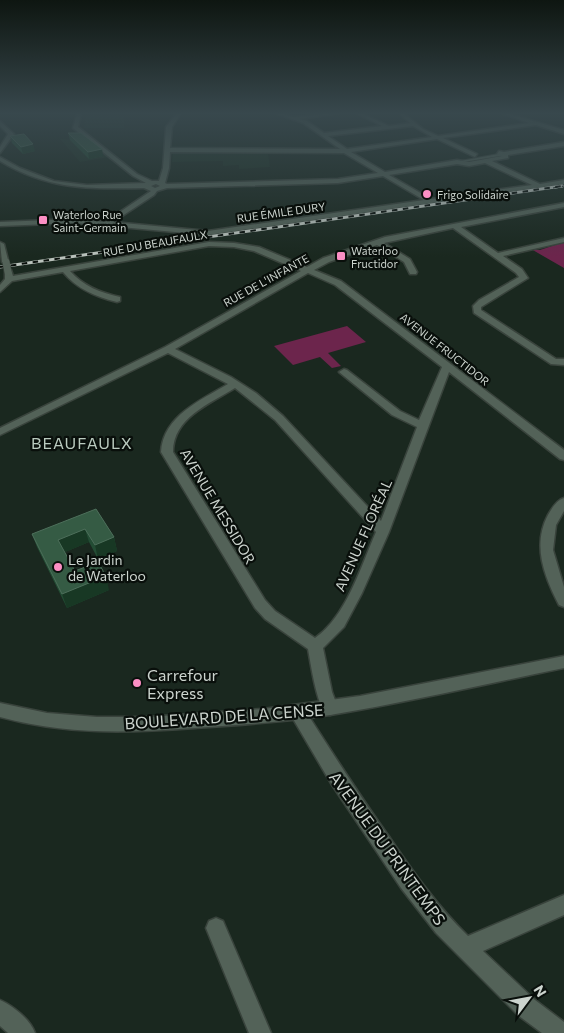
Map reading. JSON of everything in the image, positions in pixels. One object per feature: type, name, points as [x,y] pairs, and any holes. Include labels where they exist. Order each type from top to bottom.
[{"type":"street","points":[[4,161],[38,179],[56,184],[83,187],[327,182],[461,161]]},
{"type":"street","points":[[118,161],[155,190]]},
{"type":"street","points":[[164,184],[166,161]]},
{"type":"street","points":[[362,161],[430,201]]},
{"type":"street","points":[[456,162],[469,164],[485,161]]},
{"type":"street","points":[[486,161],[538,185]]},
{"type":"street","name":"RUE ÉMILE DURY","points":[[0,224],[56,221],[107,223],[208,233],[564,182]]},
{"type":"street","points":[[107,223],[164,184]]},
{"type":"street","name":"RUE DE L'INFANTE","points":[[0,432],[168,349],[326,260],[378,242],[453,225],[564,205]]},
{"type":"street","points":[[453,225],[498,255],[521,273],[524,278],[482,302],[477,306],[477,311],[554,362],[564,362]]},
{"type":"street","points":[[498,255],[564,240]]},
{"type":"street","points":[[378,242],[407,261],[413,272]]},
{"type":"street","points":[[0,244],[8,275],[0,290]]},
{"type":"street","name":"RUE DU BEAUFAULX","points":[[8,275],[33,276],[217,244],[256,249],[306,270]]},
{"type":"street","points":[[66,270],[76,282],[110,297],[117,298]]},
{"type":"street","name":"AVENUE FRUCTIDOR","points":[[306,270],[330,279],[350,292],[564,456]]},
{"type":"street","points":[[168,349],[252,395],[279,418],[383,532]]},
{"type":"street","name":"AVENUE FLORÉAL","points":[[314,646],[326,639],[339,626],[383,532],[407,471],[421,425],[447,366]]},
{"type":"street","points":[[344,372],[396,413],[421,425]]},
{"type":"street","name":"AVENUE MESSIDOR","points":[[235,384],[174,425],[166,442],[167,452],[260,604],[270,615],[314,646]]},
{"type":"street","points":[[564,502],[555,512],[548,531],[545,555],[555,584],[564,601]]},
{"type":"street","points":[[314,646],[324,692],[330,708]]},
{"type":"street","name":"BOULEVARD DE LA CENSE","points":[[0,710],[54,721],[157,724],[330,708],[564,662]]},
{"type":"street","name":"AVENUE DU PRINTEMPS","points":[[297,712],[338,779],[408,881],[443,926],[526,1008],[560,1033]]},
{"type":"street","points":[[466,948],[564,905]]},
{"type":"street","points":[[216,928],[260,1033]]},
{"type":"street","points":[[0,1011],[24,1033]]},
{"type":"shaded area","points":[[172,161],[212,161],[172,162]]},
{"type":"shaded area","points":[[223,161],[269,161],[270,167],[239,169],[239,165],[223,166]]},
{"type":"shaded area","points":[[564,242],[564,268],[531,249],[540,250]]},
{"type":"shaded area","points":[[347,326],[366,342],[328,353],[341,366],[332,368],[320,357],[293,365],[274,346]]},
{"type":"building","points":[[96,509],[114,537],[95,545],[85,529],[58,540],[75,571],[98,562],[106,576],[62,594],[32,534]]},
{"type":"railway","points":[[0,267],[562,186]]},
{"type":"railway","points":[[553,188],[564,186]]},
{"type":"place","name":"Frigo Solidaire","points":[[427,194]]},
{"type":"place","name":"Waterloo Rue Saint-Germain","points":[[43,220]]},
{"type":"place","name":"Waterloo Fructidor","points":[[341,256]]},
{"type":"place","name":"Le Jardin de Waterloo","points":[[58,567]]},
{"type":"place","name":"Carrefour Express","points":[[137,683]]},
{"type":"district","name":"BEAUFAULX","points":[[82,442]]}]
